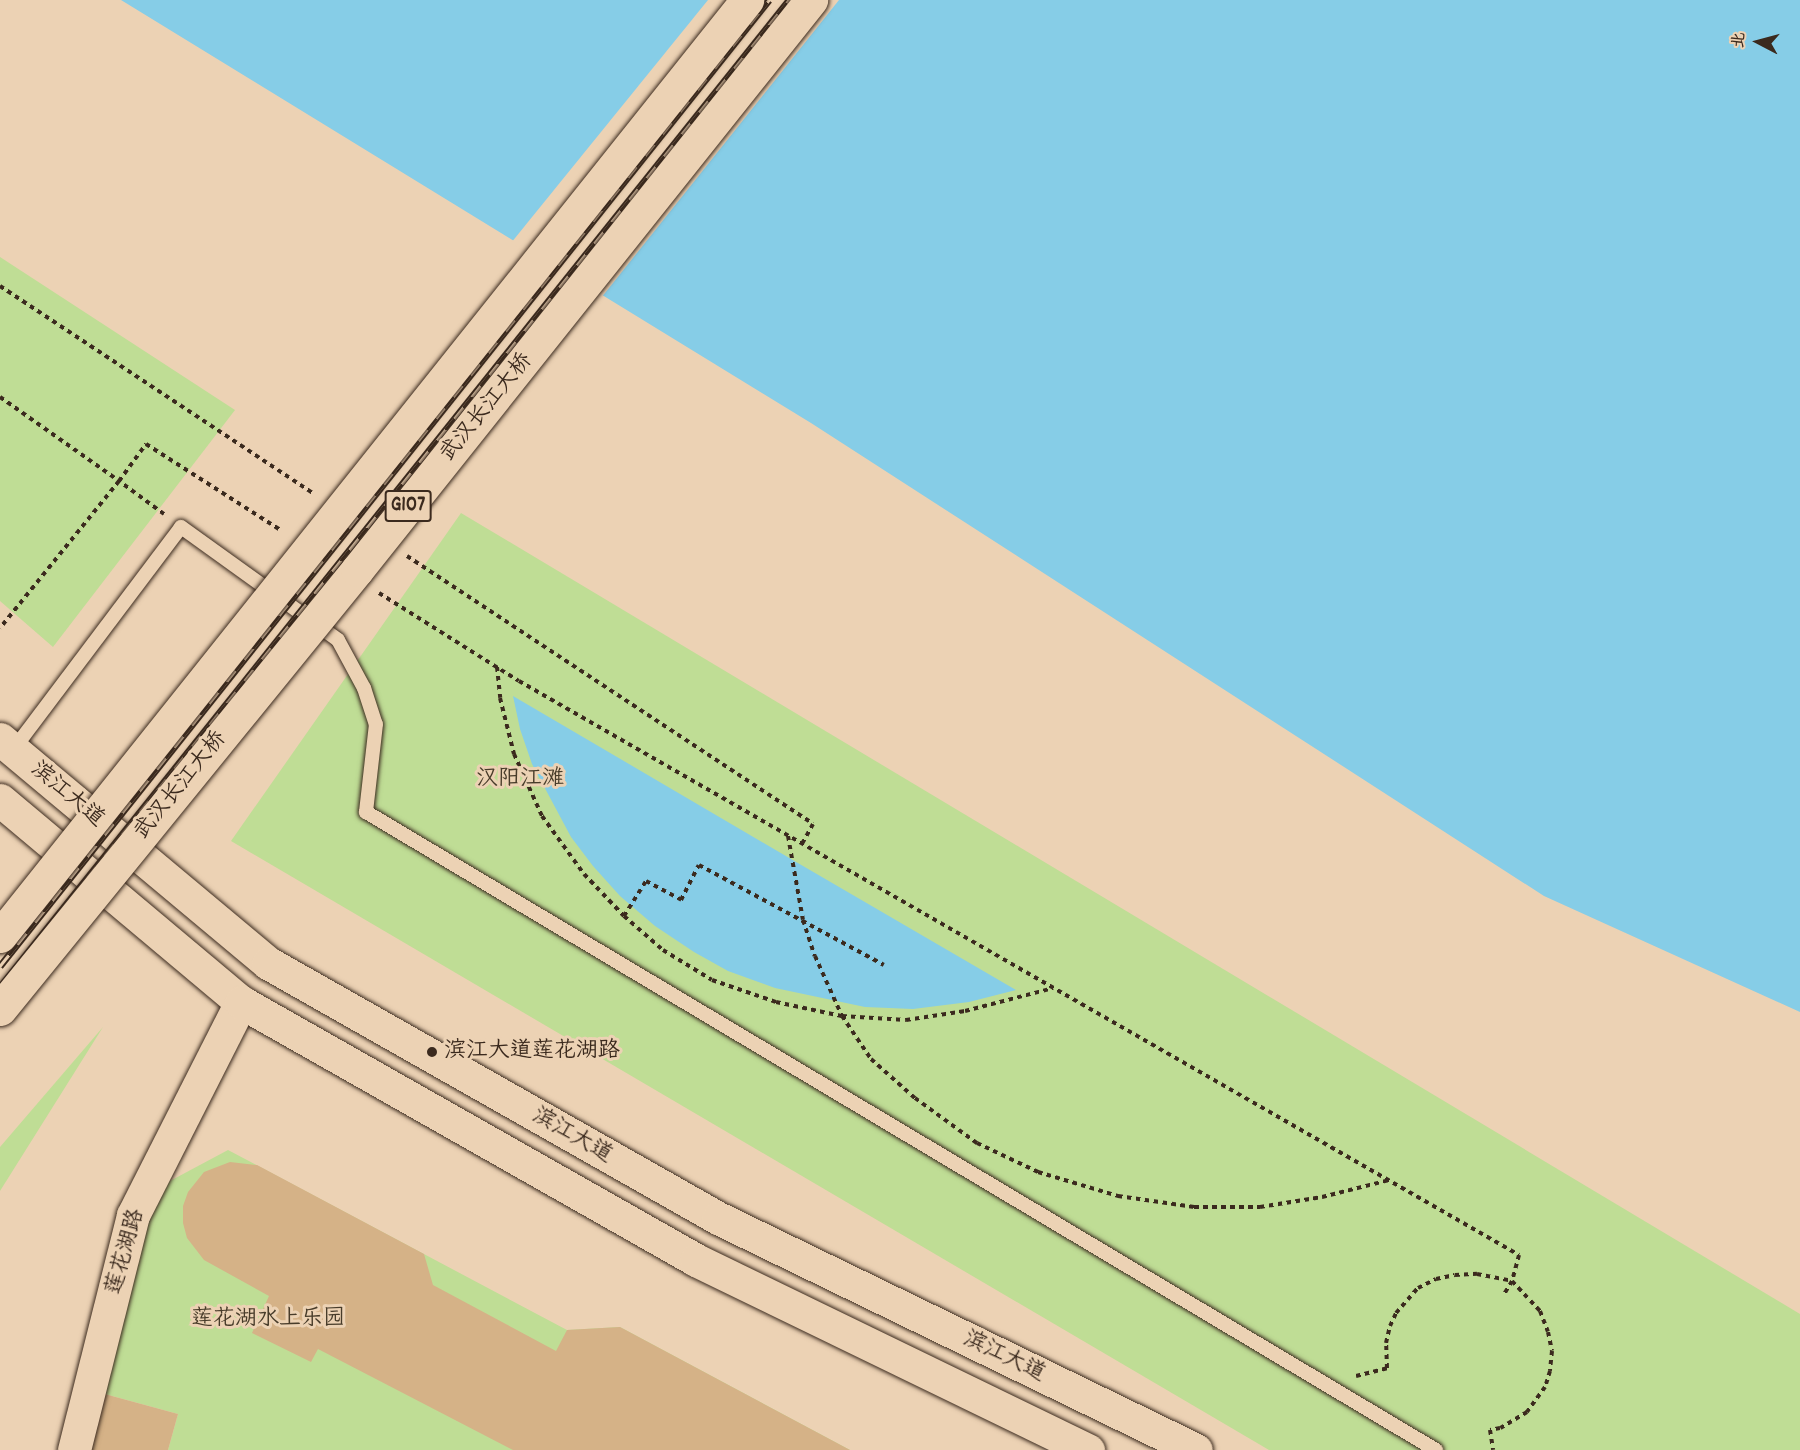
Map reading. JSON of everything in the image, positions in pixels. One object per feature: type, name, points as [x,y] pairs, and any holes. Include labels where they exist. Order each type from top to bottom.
[{"type":"main road","name":"G107","points":[[0,936],[747,0]]},
{"type":"main road","name":"武汉长江大桥","points":[[0,1009],[365,561],[811,0]]},
{"type":"main road","name":"滨江大道","points":[[7,744],[268,963],[718,1218],[1196,1450]]},
{"type":"main road","name":"滨江大道","points":[[0,800],[241,1002],[696,1260],[1088,1450]]},
{"type":"main road","name":"莲花湖路","points":[[74,1450],[133,1215],[241,1002]]},
{"type":"lane","points":[[7,744],[181,527],[338,640],[364,688],[376,724],[366,812],[1436,1450]]},
{"type":"path","points":[[0,286],[317,496]]},
{"type":"path","points":[[0,397],[181,527]]},
{"type":"path","points":[[0,628],[119,481],[146,444],[286,534]]},
{"type":"path","points":[[407,555],[813,824],[802,844]]},
{"type":"path","points":[[376,591],[497,667],[1519,1255],[1512,1281],[1503,1296]]},
{"type":"path","points":[[497,667],[500,698],[514,754],[543,816],[584,874],[624,916],[663,950],[712,980],[776,1002],[842,1016],[906,1020],[965,1011],[1054,988]]},
{"type":"path","points":[[787,835],[803,920],[815,956],[842,1016],[871,1059],[915,1098],[977,1143],[1038,1172],[1118,1196],[1194,1207],[1260,1207],[1322,1197],[1389,1180]]},
{"type":"path","points":[[624,916],[631,908],[646,880],[681,900],[699,865],[884,965]]},
{"type":"path","points":[[1326,1384],[1387,1368],[1386,1343],[1390,1326],[1396,1313],[1418,1288],[1436,1279],[1455,1275],[1477,1274],[1512,1281],[1540,1311],[1552,1351],[1550,1371],[1541,1394],[1527,1412],[1500,1428],[1490,1430],[1493,1450]]},
{"type":"green space","points":[[0,257],[235,410],[53,647],[0,601]]},
{"type":"green space","name":"汉阳江滩","points":[[461,513],[1800,1314],[1800,1450],[1269,1450],[231,841]]},
{"type":"green space","points":[[103,1027],[0,1191],[0,1147]]},
{"type":"green space","name":"莲花湖水上乐园","points":[[228,1150],[567,1330],[620,1327],[850,1450],[168,1450],[178,1414],[101,1393],[155,1189]]},
{"type":"water","points":[[121,0],[1800,0],[1800,1012],[1544,896],[811,423]]},
{"type":"water","points":[[513,696],[1016,990],[969,1002],[913,1009],[865,1007],[775,988],[728,971],[694,952],[655,926],[620,896],[571,837],[532,764],[520,729]]},
{"type":"pier","points":[[708,0],[839,0],[601,298],[511,243]]},
{"type":"building","points":[[230,1162],[257,1165],[424,1254],[433,1285],[556,1351],[567,1330],[620,1327],[850,1450],[513,1450],[318,1349],[311,1362],[252,1333],[269,1296],[204,1260],[187,1238],[183,1223],[183,1206],[188,1192],[204,1172]]},
{"type":"building","points":[[101,1393],[178,1414],[168,1450],[85,1450]]},
{"type":"railway","points":[[0,966],[769,0]]},
{"type":"railway","points":[[0,987],[789,0]]},
{"type":"place","name":"滨江大道莲花湖路","points":[[432,1052]]}]
